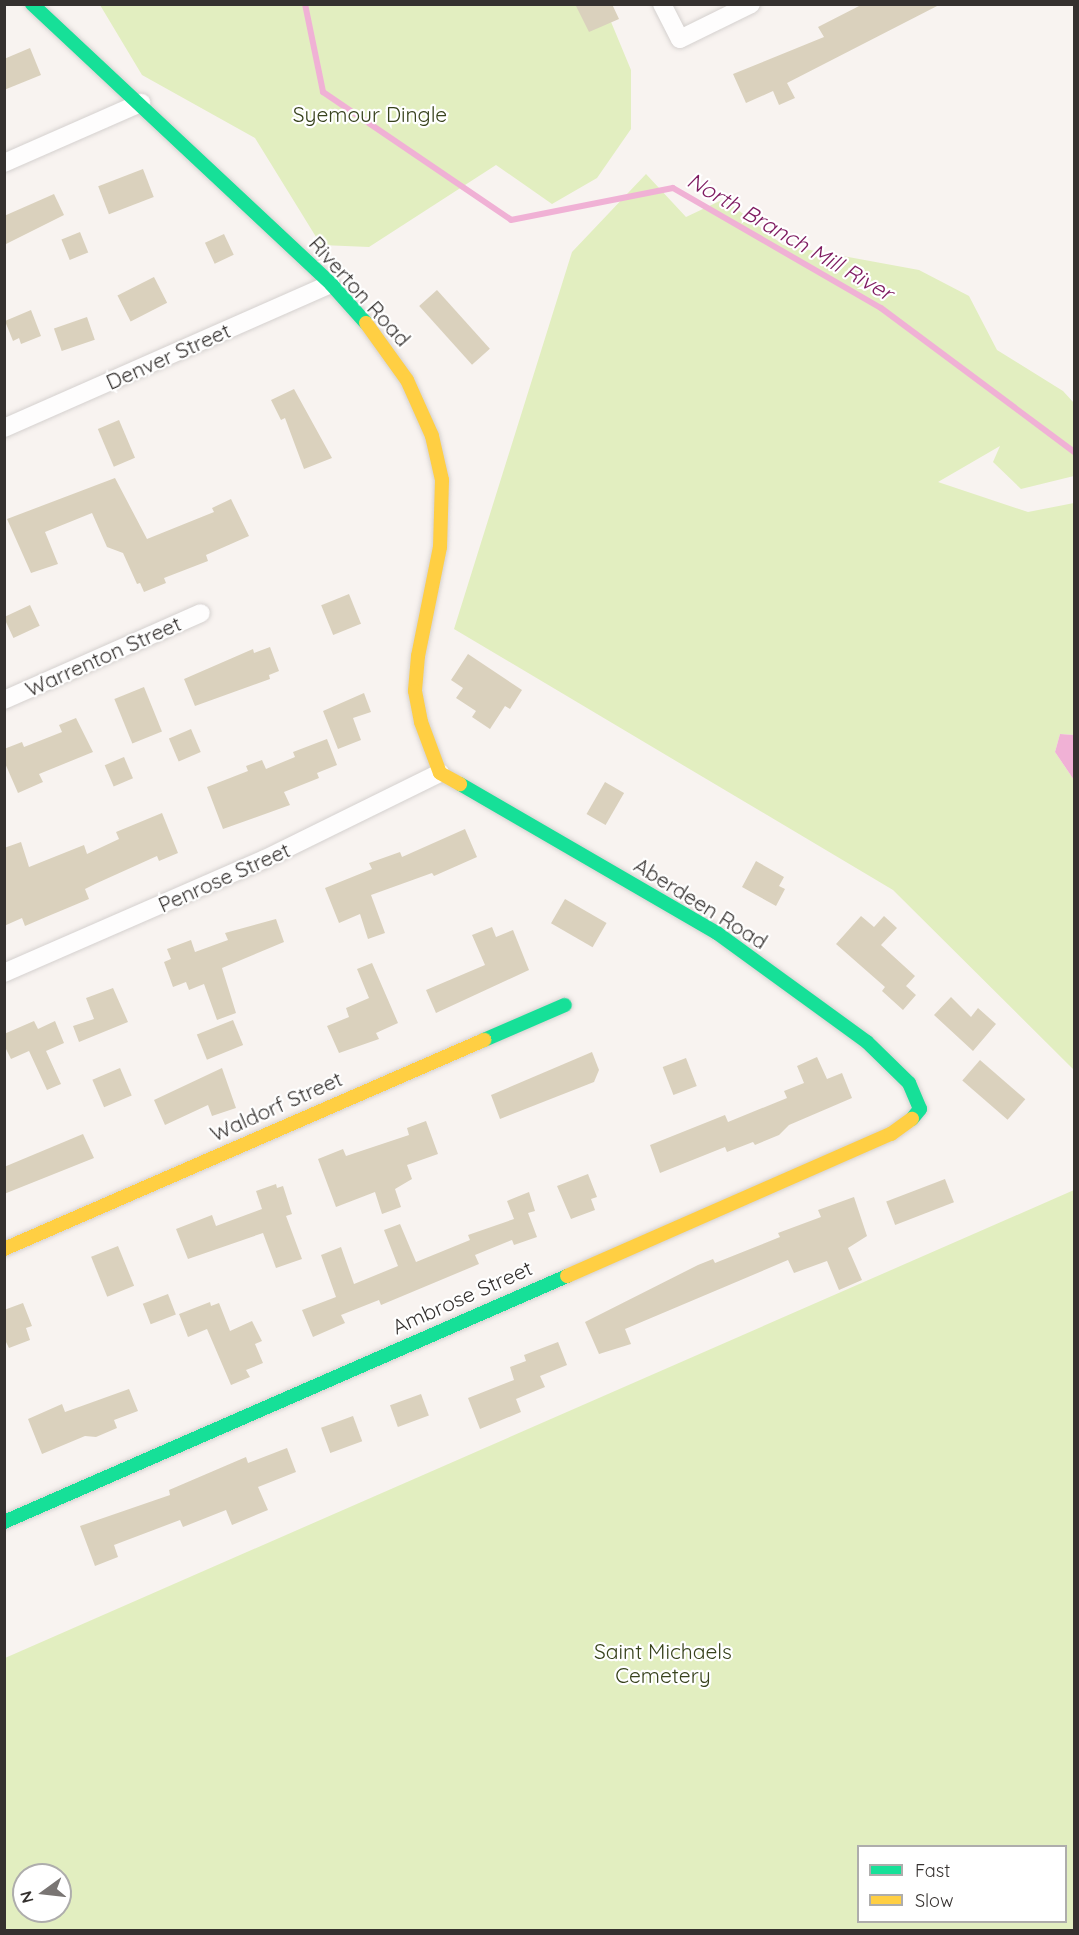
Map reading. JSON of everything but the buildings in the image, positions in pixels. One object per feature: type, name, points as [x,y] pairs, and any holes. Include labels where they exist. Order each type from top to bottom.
[{"type":"street","name":"Riverton Road","points":[[33,4],[141,103],[331,284],[402,372],[425,417],[439,465],[442,496],[440,546],[415,691],[421,722],[440,773]]},
{"type":"street","points":[[662,4],[680,39],[752,4]]},
{"type":"street","points":[[4,163],[141,103]]},
{"type":"street","name":"Denver Street","points":[[4,428],[331,284]]},
{"type":"street","name":"Warrenton Street","points":[[4,700],[201,613]]},
{"type":"street","name":"Penrose Street","points":[[4,974],[265,859],[440,773]]},
{"type":"street","name":"Aberdeen Road","points":[[440,773],[717,933],[867,1042],[903,1075],[917,1097]]},
{"type":"street","name":"Waldorf Street","points":[[4,1249],[565,1005]]},
{"type":"street","name":"Ambrose Street","points":[[4,1522],[891,1134],[918,1114],[917,1097]]},
{"type":"green space","name":"Syemour Dingle","points":[[100,5],[604,5],[631,70],[631,129],[597,178],[552,204],[496,165],[369,247],[321,245],[255,138],[142,75]]},
{"type":"green space","points":[[646,174],[686,217],[724,199],[783,245],[919,270],[969,296],[997,350],[1063,391],[1074,403],[1074,476],[1021,489],[993,462],[1000,446],[938,482],[1028,512],[1074,503],[1074,735],[1060,734],[1055,752],[1074,780],[1074,1070],[893,890],[454,629],[572,252]]},
{"type":"green space","name":"Saint Michaels Cemetery","points":[[1074,1190],[1074,1930],[5,1930],[5,1658]]},
{"type":"shaded area","points":[[1060,734],[1074,735],[1074,780],[1055,752]]},
{"type":"waterway","name":"North Branch Mill River","points":[[305,4],[323,92],[511,220],[673,188],[881,308],[1074,452]]},
{"type":"traffic: fast","points":[[32,4],[331,284],[366,323]]},
{"type":"traffic: fast","points":[[460,784],[717,933],[867,1042],[909,1083],[920,1109],[912,1119]]},
{"type":"traffic: fast","points":[[484,1040],[565,1005]]},
{"type":"traffic: fast","points":[[4,1522],[567,1276]]},
{"type":"traffic: slow","points":[[366,323],[407,380],[432,436],[442,480],[440,547],[418,656],[415,691],[421,722],[440,773],[460,784]]},
{"type":"traffic: slow","points":[[4,1249],[484,1040]]},
{"type":"traffic: slow","points":[[567,1276],[891,1134],[912,1119]]}]
